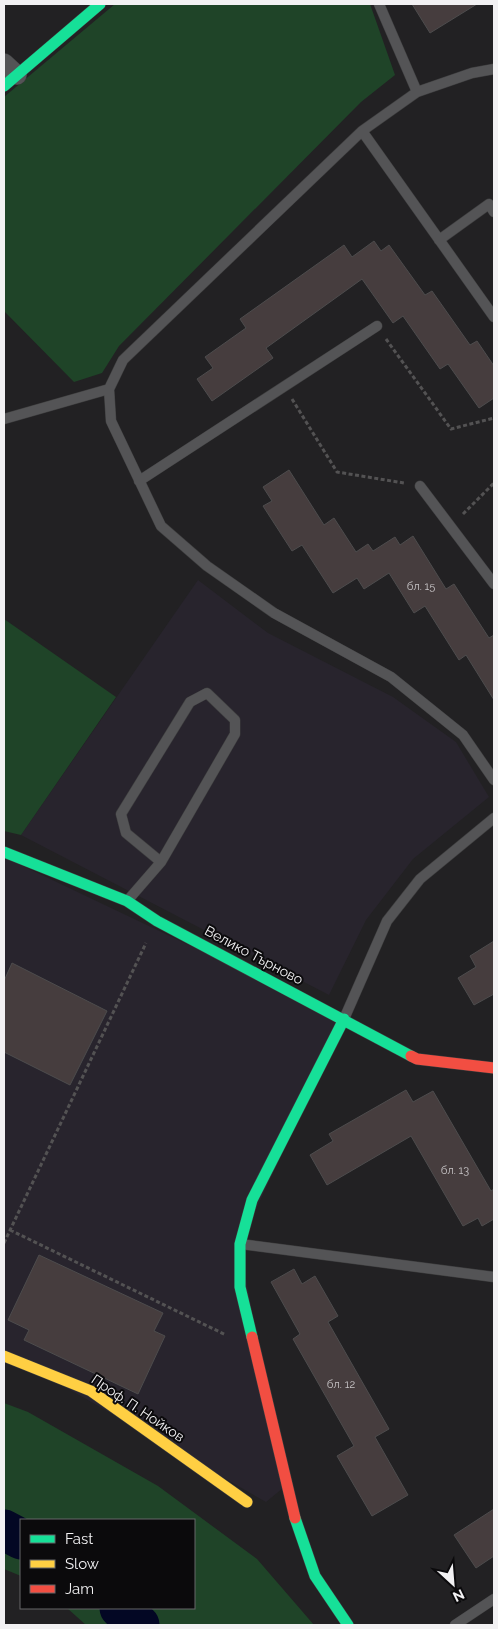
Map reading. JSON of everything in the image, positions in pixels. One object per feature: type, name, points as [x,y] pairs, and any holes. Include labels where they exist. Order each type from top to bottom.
[{"type":"street","points":[[8,75],[100,4]]},
{"type":"street","name":"Велико Търново","points":[[4,852],[127,901],[157,921],[417,1058],[494,1068]]},
{"type":"street","points":[[344,1020],[252,1200],[240,1244],[240,1287],[291,1505],[315,1576],[348,1625]]},
{"type":"street","name":"Проф. П. Нойков","points":[[4,1356],[91,1391],[246,1502]]},
{"type":"lane","points":[[379,4],[418,92]]},
{"type":"lane","points":[[494,69],[472,73],[418,92],[362,131],[123,360],[110,389],[110,421],[160,526],[208,566],[274,613],[391,677],[463,735],[494,780]]},
{"type":"lane","points":[[362,131],[494,317]]},
{"type":"lane","points":[[439,240],[489,204],[494,212]]},
{"type":"lane","points":[[139,481],[377,326]]},
{"type":"lane","points":[[4,419],[110,389]]},
{"type":"lane","points":[[420,486],[494,584]]},
{"type":"lane","points":[[127,901],[161,862],[235,734],[235,720],[207,693],[190,702],[121,814],[126,833],[161,862]]},
{"type":"lane","points":[[344,1020],[387,922],[420,880],[494,818]]},
{"type":"lane","points":[[240,1244],[494,1277]]},
{"type":"lane","points":[[455,1625],[494,1599]]},
{"type":"path","points":[[377,326],[451,429],[494,418]]},
{"type":"path","points":[[284,386],[337,472],[420,486]]},
{"type":"path","points":[[451,526],[494,483]]},
{"type":"path","points":[[4,1243],[157,921]]},
{"type":"path","points":[[10,1230],[255,1349]]},
{"type":"shaded area","points":[[198,580],[268,633],[393,697],[456,742],[489,797],[413,859],[366,920],[329,995],[21,835]]},
{"type":"shaded area","points":[[4,857],[344,1019],[240,1244],[283,1488],[266,1502],[4,1352]]},
{"type":"green space","points":[[115,4],[370,4],[395,75],[361,102],[119,346],[102,373],[74,382],[4,311],[4,97]]},
{"type":"green space","points":[[4,619],[116,697],[21,835],[4,831]]},
{"type":"green space","points":[[4,1403],[28,1412],[158,1486],[257,1559],[314,1625],[86,1625],[68,1609],[195,1609],[195,1519],[20,1519],[20,1576],[4,1569]]},
{"type":"building","points":[[412,4],[477,4],[430,33]]},
{"type":"building","points":[[374,241],[381,251],[389,245],[425,295],[432,291],[470,345],[477,341],[494,366],[494,398],[479,408],[448,364],[440,369],[403,316],[393,323],[362,279],[266,348],[273,358],[212,401],[197,379],[213,368],[205,357],[246,328],[240,319],[344,245],[352,257]]},
{"type":"building","points":[[289,470],[324,525],[334,518],[356,552],[368,544],[373,551],[395,537],[400,545],[413,536],[446,589],[454,584],[489,638],[494,635],[494,700],[466,655],[459,660],[425,606],[414,613],[389,573],[364,589],[357,578],[333,593],[302,545],[292,551],[263,506],[272,501],[263,487]]},
{"type":"building","points":[[494,941],[494,994],[474,1005],[458,978],[476,967],[470,956]]},
{"type":"building","points":[[12,963],[107,1011],[70,1085],[4,1052],[4,981]]},
{"type":"building","points":[[406,1090],[413,1102],[433,1091],[491,1191],[494,1189],[494,1219],[482,1226],[478,1218],[463,1226],[411,1136],[327,1185],[310,1155],[333,1141],[329,1134]]},
{"type":"building","points":[[39,1255],[163,1313],[154,1331],[165,1336],[138,1394],[24,1340],[29,1330],[8,1320]]},
{"type":"building","points":[[294,1269],[302,1284],[315,1276],[338,1316],[328,1322],[389,1429],[375,1437],[408,1495],[372,1516],[337,1456],[354,1446],[293,1339],[300,1334],[271,1282]]},
{"type":"building","points":[[494,1509],[494,1556],[476,1568],[454,1535]]},
{"type":"waterway","points":[[4,1530],[20,1538]]},
{"type":"waterway","points":[[121,1609],[139,1625]]},
{"type":"traffic: fast","points":[[4,86],[100,4]]},
{"type":"traffic: fast","points":[[4,852],[127,901],[157,921],[411,1056]]},
{"type":"traffic: fast","points":[[252,1337],[240,1287],[240,1244],[252,1200],[344,1019]]},
{"type":"traffic: fast","points":[[295,1518],[315,1576],[348,1625]]},
{"type":"traffic: slow","points":[[4,1356],[91,1391],[247,1502]]},
{"type":"traffic: jam","points":[[411,1056],[417,1059],[494,1068]]},
{"type":"traffic: jam","points":[[252,1337],[295,1518]]}]
